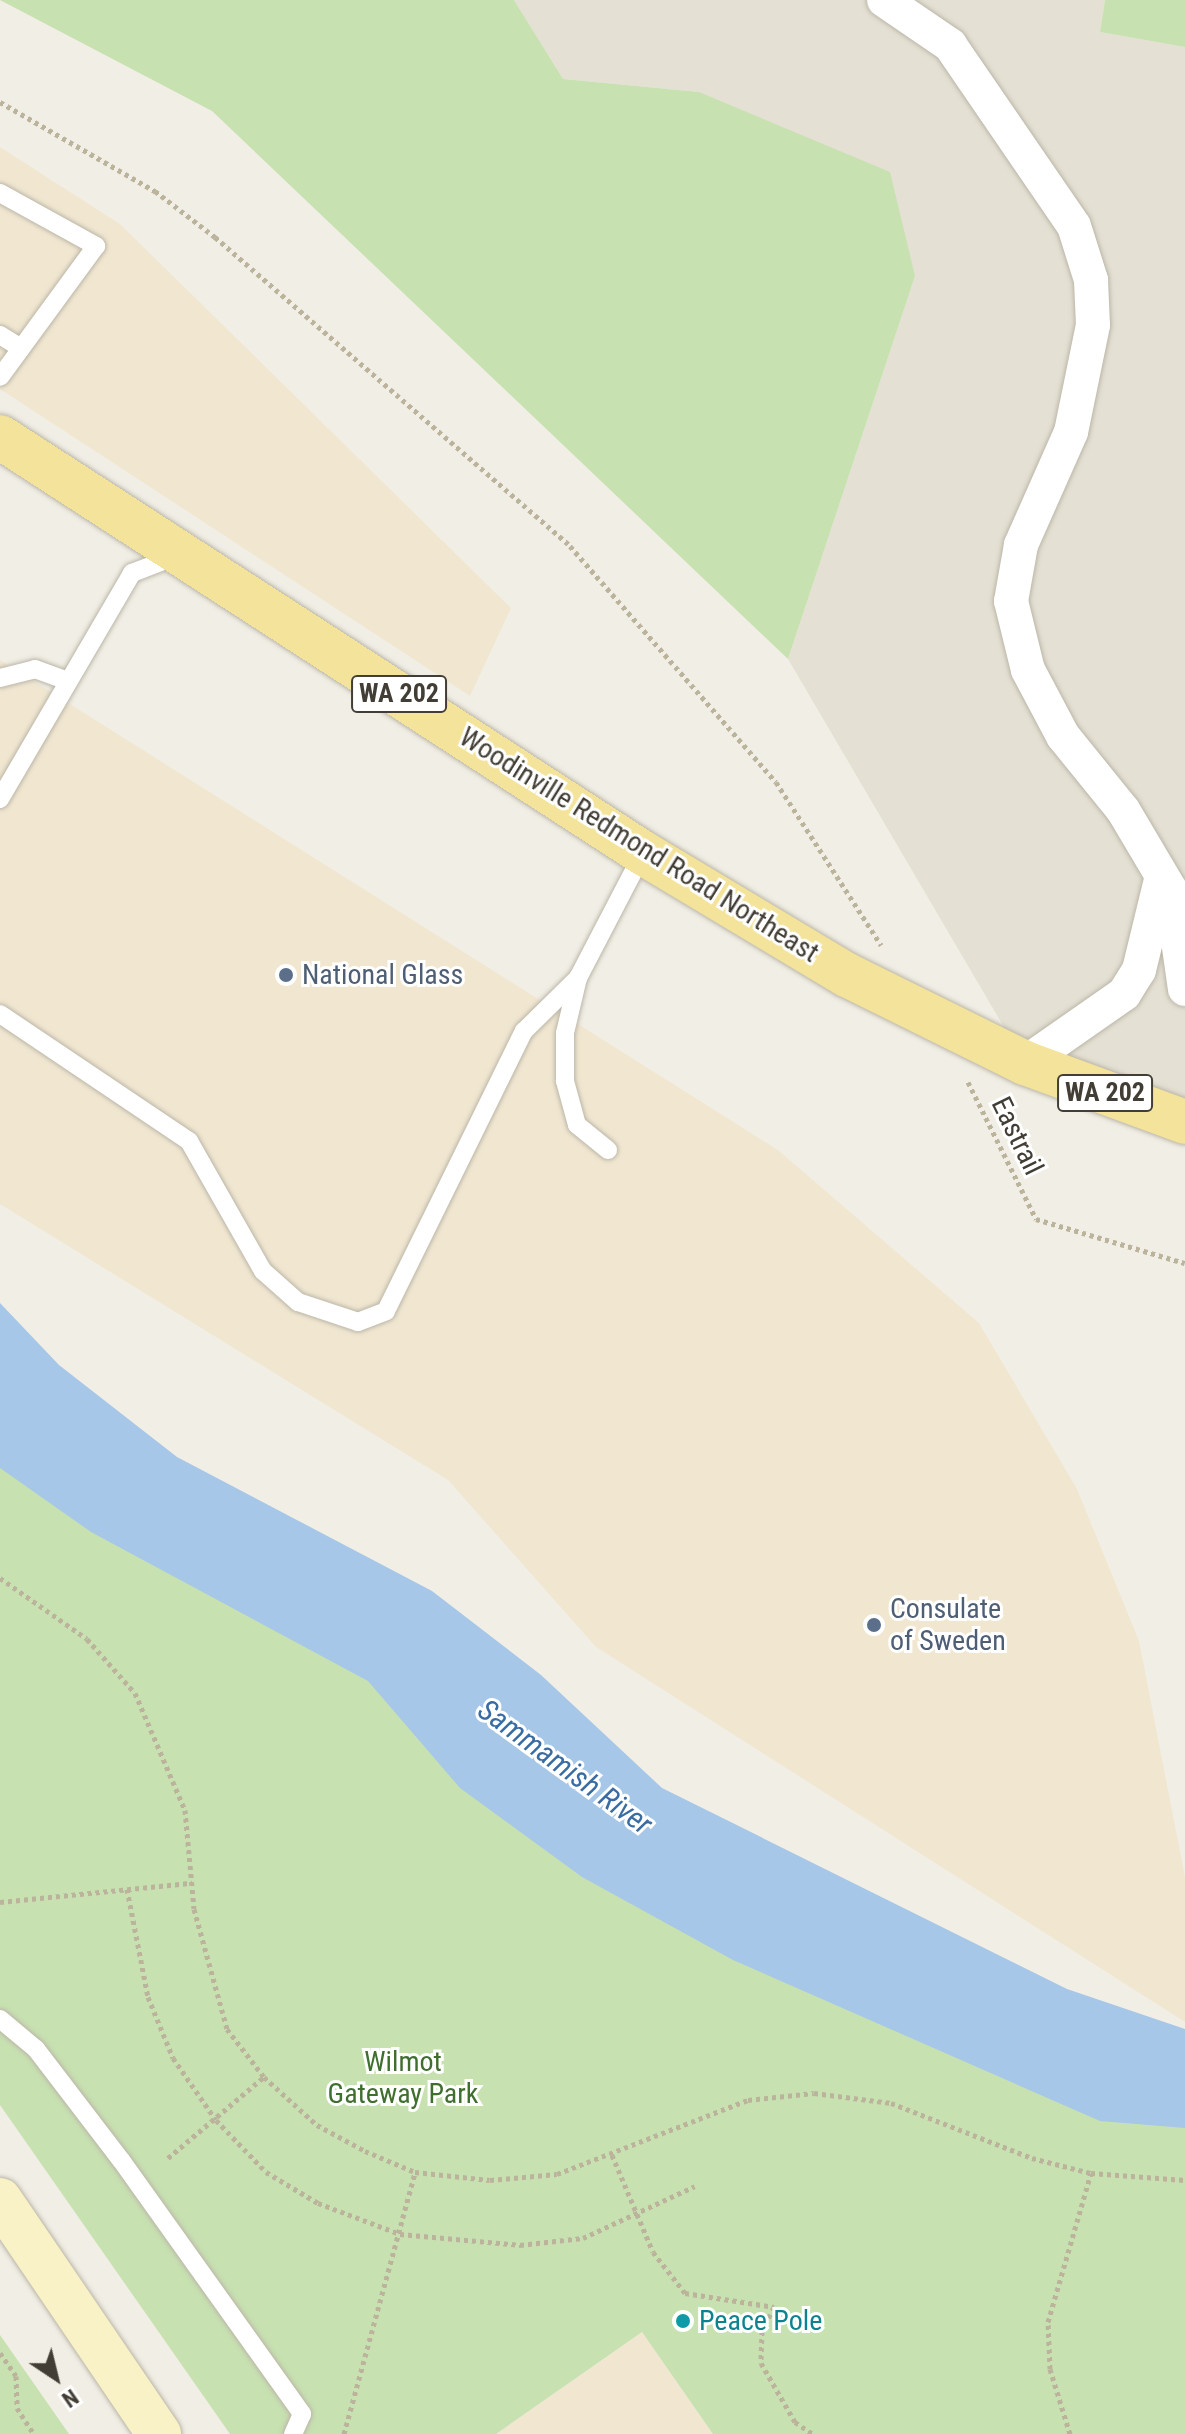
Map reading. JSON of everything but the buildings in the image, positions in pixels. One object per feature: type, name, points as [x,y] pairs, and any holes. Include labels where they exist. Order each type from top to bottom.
[{"type":"main road","name":"Woodinville Redmond Road Northeast","points":[[0,437],[643,853],[875,989],[1025,1063],[1185,1122]]},
{"type":"main road","points":[[0,2200],[159,2434]]},
{"type":"street","points":[[884,0],[950,45],[1074,226],[1091,280],[1093,325],[1071,432],[1021,545],[1011,601],[1028,670],[1063,736],[1123,810],[1162,876],[1185,989]]},
{"type":"street","points":[[1025,1063],[1124,994],[1139,970],[1162,876]]},
{"type":"lane","points":[[0,193],[96,246],[0,377]]},
{"type":"lane","points":[[0,335],[21,348]]},
{"type":"lane","points":[[0,799],[65,680],[132,573],[182,554]]},
{"type":"lane","points":[[0,678],[35,669],[65,680]]},
{"type":"lane","points":[[608,1150],[577,1125],[565,1081],[565,1033],[578,978],[643,853]]},
{"type":"lane","points":[[0,1014],[189,1141],[263,1271],[298,1302],[358,1322],[386,1311],[524,1031],[578,978]]},
{"type":"lane","points":[[0,2019],[36,2049],[302,2414],[293,2434]]},
{"type":"path","points":[[0,102],[155,191],[215,237],[570,546],[662,642],[776,782],[884,950],[875,989]]},
{"type":"path","name":"Eastrail","points":[[962,1071],[1036,1219],[1185,1263]]},
{"type":"path","points":[[0,1578],[87,1639],[135,1693],[185,1810],[192,1883],[227,2029],[264,2077],[317,2125],[415,2172],[490,2180],[557,2174],[748,2100],[814,2093],[891,2103],[1032,2158],[1091,2173],[1185,2180]]},
{"type":"path","points":[[0,1902],[192,1883]]},
{"type":"path","points":[[127,1889],[148,1997],[173,2058],[216,2120],[266,2172],[353,2220],[400,2234],[520,2245],[583,2238],[637,2217],[695,2186]]},
{"type":"path","points":[[168,2158],[264,2077]]},
{"type":"path","points":[[612,2155],[637,2217],[663,2269],[685,2293],[774,2307],[762,2331],[761,2363],[795,2422],[813,2434]]},
{"type":"path","points":[[344,2434],[415,2172]]},
{"type":"path","points":[[1070,2434],[1050,2369],[1048,2322],[1091,2173]]},
{"type":"path","points":[[0,2353],[16,2376],[17,2408],[34,2434]]},
{"type":"shaded area","points":[[514,0],[1105,0],[1100,32],[1185,47],[1185,1121],[1025,1063],[788,659],[915,276],[699,92],[563,79]]},
{"type":"shaded area","points":[[0,147],[120,224],[511,608],[470,696],[0,389]]},
{"type":"shaded area","points":[[0,660],[778,1150],[979,1323],[1077,1489],[1139,1641],[1185,1877],[1185,2022],[596,1647],[448,1480],[0,1204]]},
{"type":"shaded area","points":[[642,2332],[713,2434],[496,2434]]},
{"type":"green space","points":[[0,0],[514,0],[563,79],[699,92],[890,172],[915,276],[788,659],[212,111]]},
{"type":"green space","points":[[1105,0],[1185,0],[1185,47],[1100,32]]},
{"type":"green space","name":"Wilmot Gateway Park","points":[[0,1398],[643,1827],[1185,2079],[1185,2434],[713,2434],[642,2332],[496,2434],[230,2434],[0,2105]]},
{"type":"green space","points":[[0,2335],[69,2434],[0,2434]]},
{"type":"water","name":"Sammamish River","points":[[0,1303],[59,1365],[177,1457],[432,1591],[541,1675],[662,1788],[1067,1989],[1185,2029],[1185,2128],[1100,2121],[733,1960],[582,1877],[460,1788],[368,1681],[91,1532],[0,1468]]},
{"type":"place","name":"National Glass","points":[[286,975]]},
{"type":"place","name":"Consulate of Sweden","points":[[874,1625]]},
{"type":"place","name":"Peace Pole","points":[[683,2321]]}]
